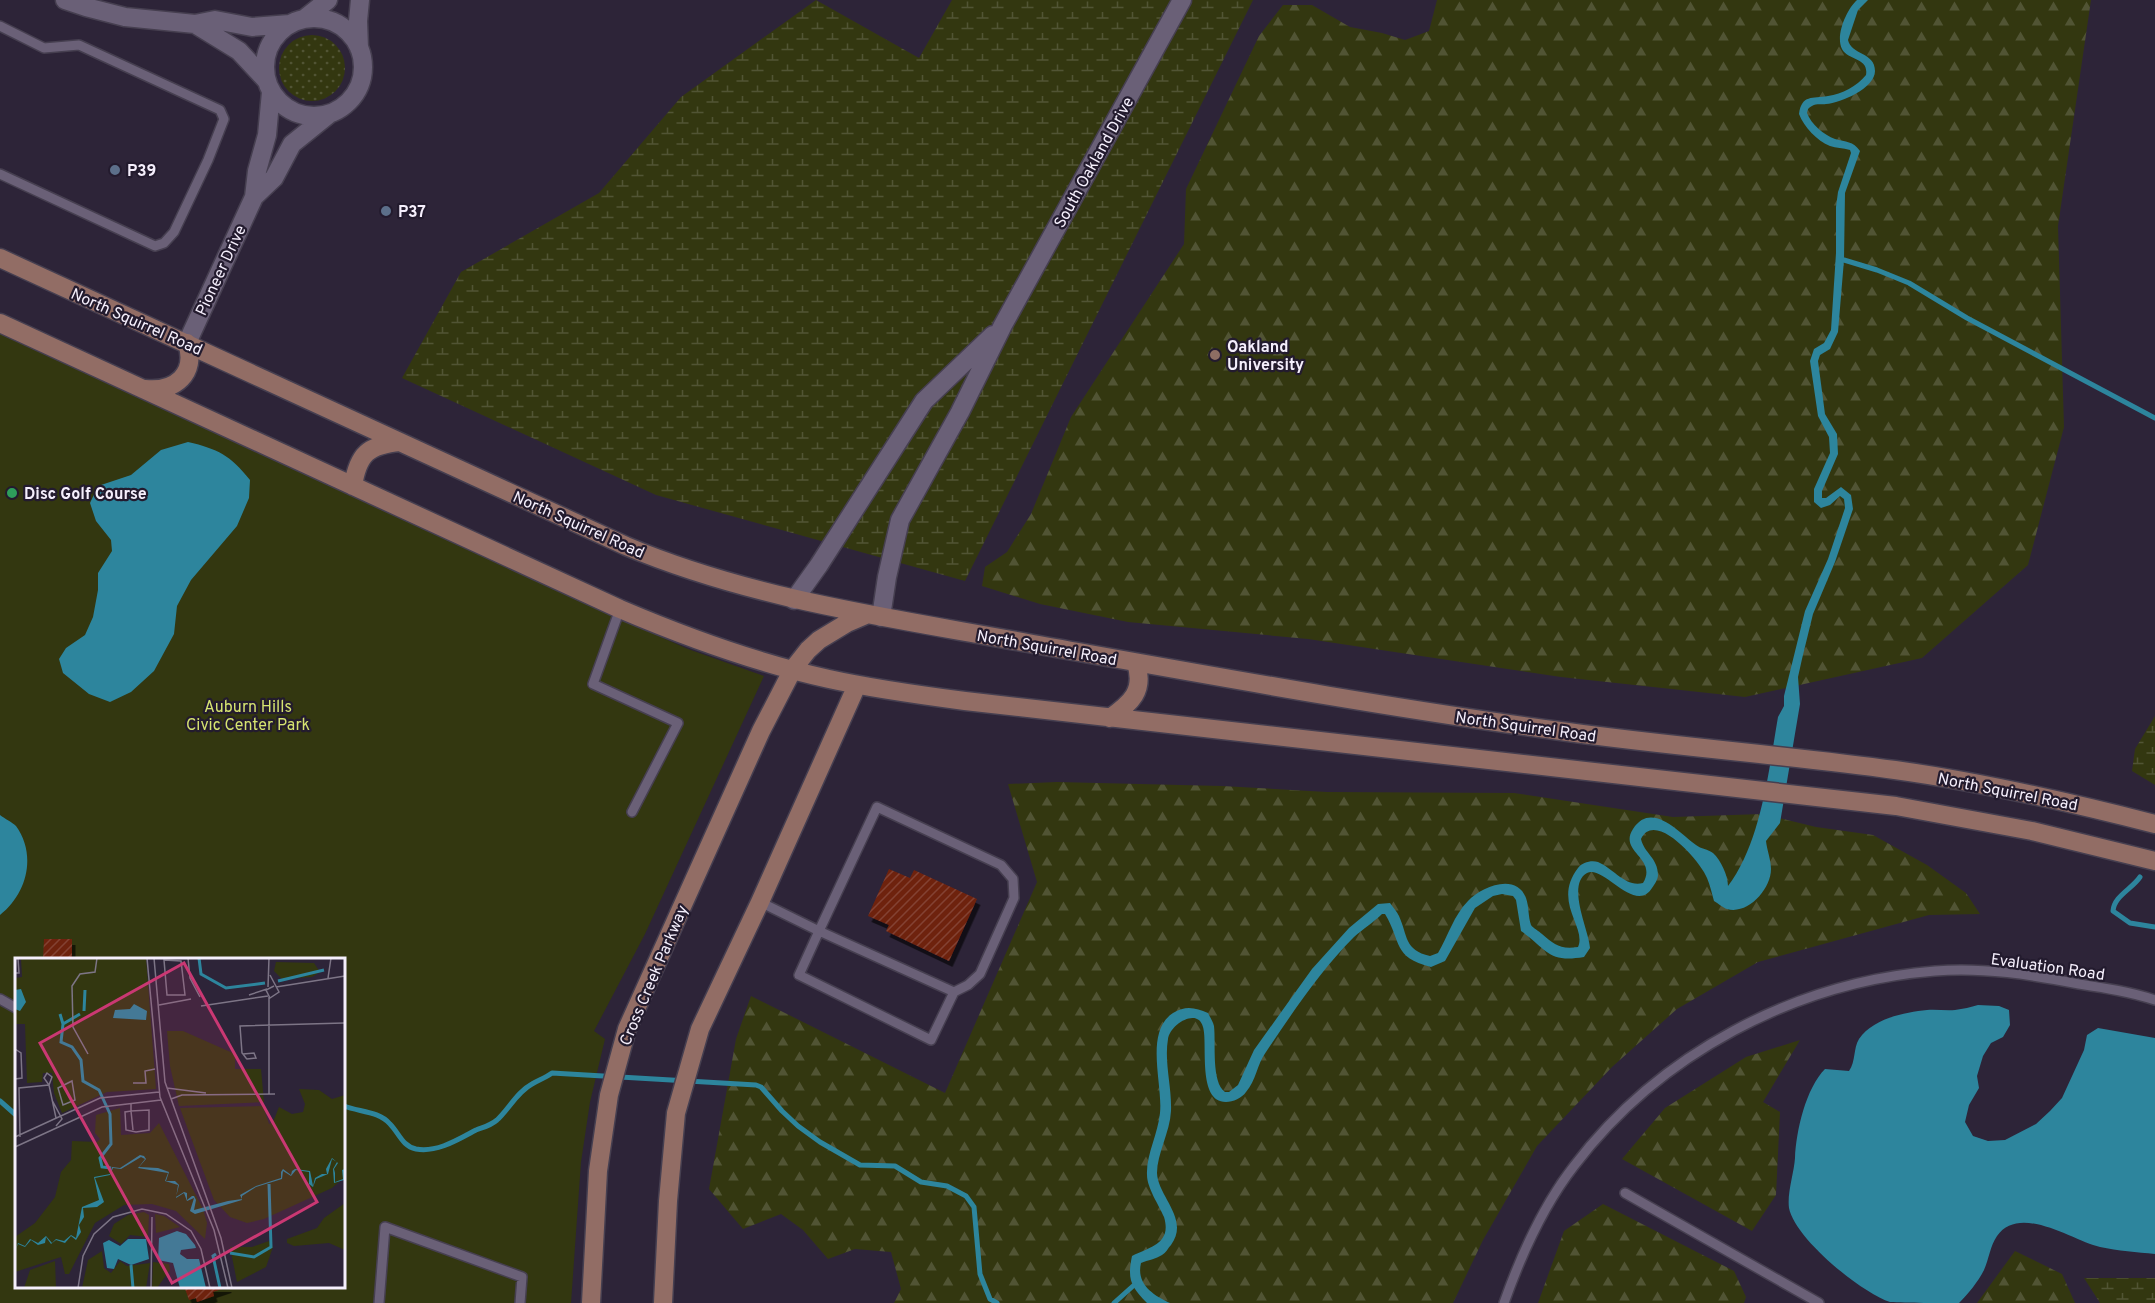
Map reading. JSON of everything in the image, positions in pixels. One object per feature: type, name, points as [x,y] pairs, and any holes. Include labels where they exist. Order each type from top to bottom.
[{"type":"main road","name":"North Squirrel Road","points":[[0,258],[657,559],[743,587],[794,600],[874,615],[1398,708],[1572,733],[1940,777],[2034,795],[2155,824]]},
{"type":"main road","name":"North Squirrel Road","points":[[0,323],[620,609],[709,645],[857,685],[935,697],[1110,718],[1833,798],[1948,814],[2032,831],[2155,861]]},
{"type":"main road","points":[[140,388],[154,390],[165,388],[174,385],[182,378],[191,361],[187,343]]},
{"type":"main road","points":[[353,486],[356,468],[361,458],[369,450],[400,442]]},
{"type":"main road","name":"Cross Creek Parkway","points":[[591,1303],[598,1171],[609,1095],[627,1029],[761,731],[793,669],[819,640],[840,627],[874,615]]},
{"type":"main road","points":[[1110,718],[1132,700],[1137,690],[1139,681],[1136,663]]},
{"type":"main road","points":[[663,1303],[668,1201],[676,1113],[700,1029],[760,902],[857,685]]},
{"type":"street","points":[[65,0],[125,17],[195,24],[215,20],[252,27],[320,19],[335,23],[349,33],[359,48]]},
{"type":"street","points":[[269,86],[265,64],[268,48],[277,35],[328,0]]},
{"type":"street","points":[[195,24],[239,51],[282,105],[296,113],[313,116],[329,114],[344,105],[356,92],[362,75],[358,21],[360,0]]},
{"type":"street","name":"South Oakland Drive","points":[[874,615],[887,577],[900,520],[960,412],[1003,325],[1182,0]]},
{"type":"street","name":"Pioneer Drive","points":[[187,343],[254,197],[257,171],[267,135],[269,86]]},
{"type":"street","name":"Pioneer Drive","points":[[254,197],[274,178],[292,144],[329,114]]},
{"type":"street","name":"South Oakland Drive","points":[[794,600],[924,401],[1003,325]]},
{"type":"lane","points":[[0,26],[44,48],[79,45],[220,110],[224,118],[174,232],[164,243],[155,246],[0,174]]},
{"type":"lane","points":[[620,609],[593,684],[678,723],[632,812]]},
{"type":"lane","points":[[877,807],[1001,865],[1013,879],[1014,898],[980,974],[968,985],[954,992],[931,1040],[799,975],[819,931],[877,807]]},
{"type":"lane","points":[[760,902],[954,992]]},
{"type":"lane","name":"Evaluation Road","points":[[1504,1303],[1532,1233],[1573,1166],[1627,1107],[1658,1080],[1731,1032],[1796,1002],[1832,990],[1936,971],[2030,975],[2155,1000]]},
{"type":"lane","points":[[0,999],[15,1007]]},
{"type":"lane","points":[[1624,1193],[1819,1303]]},
{"type":"lane","points":[[379,1303],[385,1227],[522,1277],[520,1303]]},
{"type":"green space","points":[[816,0],[919,58],[952,0],[1253,0],[965,581],[656,495],[402,378],[461,272],[599,193],[681,97]]},
{"type":"green space","points":[[1437,0],[2091,0],[2058,226],[2064,427],[2028,565],[1922,658],[1745,697],[1561,677],[1308,639],[1128,622],[1040,604],[982,586],[985,567],[1007,552],[1031,514],[1071,417],[1184,244],[1186,189],[1259,36],[1283,5],[1312,5],[1350,27],[1405,40],[1429,31]]},
{"type":"green space","points":[[312,35],[325,38],[335,45],[342,55],[345,68],[342,81],[335,91],[325,98],[312,101],[299,98],[289,91],[282,81],[279,68],[282,55],[289,45],[299,38]]},
{"type":"green space","name":"Auburn Hills Civic Center Park","points":[[0,331],[622,620],[688,649],[764,676],[645,934],[594,1031],[605,1039],[590,1102],[581,1162],[571,1303],[0,1303]]},
{"type":"green space","points":[[2155,716],[2155,785],[2132,771],[2135,749]]},
{"type":"green space","points":[[1057,782],[1222,786],[1327,792],[1514,793],[1673,817],[1762,814],[1816,827],[1873,835],[1927,865],[1966,893],[1980,914],[1929,915],[1758,962],[1677,1009],[1612,1067],[1537,1146],[1483,1240],[1453,1303],[894,1303],[901,1289],[891,1252],[855,1249],[828,1259],[803,1230],[781,1214],[743,1229],[709,1189],[736,1039],[751,996],[945,1093],[1037,882],[1008,784]]},
{"type":"green space","points":[[1800,1040],[1763,1102],[1780,1112],[1776,1195],[1752,1231],[1622,1159],[1665,1108],[1746,1057]]},
{"type":"green space","points":[[1603,1204],[1734,1271],[1746,1297],[1744,1303],[1538,1303],[1564,1231]]},
{"type":"green space","points":[[2015,1251],[2062,1274],[2075,1303],[1977,1303]]},
{"type":"green space","points":[[2084,1278],[2155,1278],[2155,1303],[2100,1303]]},
{"type":"water","points":[[1857,0],[1868,0],[1858,10],[1848,40],[1853,48],[1871,60],[1874,65],[1874,77],[1856,94],[1832,103],[1814,105],[1807,113],[1822,132],[1852,144],[1860,151],[1845,193],[1844,260],[1838,332],[1830,349],[1820,355],[1818,361],[1825,414],[1837,434],[1838,454],[1822,491],[1822,498],[1826,498],[1841,487],[1851,495],[1853,509],[1835,562],[1813,614],[1802,659],[1798,677],[1800,704],[1780,823],[1766,841],[1771,869],[1767,885],[1757,899],[1743,908],[1735,910],[1725,908],[1714,901],[1708,881],[1696,861],[1677,841],[1656,830],[1648,831],[1641,839],[1656,864],[1658,875],[1654,885],[1645,895],[1637,896],[1628,893],[1594,872],[1587,873],[1581,879],[1578,897],[1590,948],[1584,957],[1555,956],[1521,931],[1516,900],[1513,896],[1502,894],[1493,896],[1475,908],[1445,961],[1431,967],[1419,963],[1404,953],[1385,914],[1382,914],[1354,937],[1318,978],[1263,1057],[1249,1088],[1242,1096],[1232,1101],[1217,1099],[1211,1093],[1207,1083],[1204,1035],[1200,1021],[1190,1018],[1179,1023],[1168,1039],[1171,1111],[1157,1173],[1162,1191],[1175,1217],[1176,1235],[1165,1253],[1141,1263],[1140,1270],[1143,1283],[1147,1288],[1170,1303],[1147,1303],[1132,1282],[1131,1264],[1132,1256],[1158,1243],[1165,1233],[1164,1217],[1149,1185],[1147,1167],[1160,1113],[1157,1059],[1159,1033],[1164,1022],[1173,1013],[1191,1008],[1208,1013],[1214,1026],[1218,1080],[1225,1092],[1229,1092],[1238,1085],[1254,1050],[1312,969],[1349,928],[1378,904],[1390,903],[1399,916],[1411,946],[1430,956],[1438,953],[1468,901],[1489,887],[1507,884],[1521,890],[1526,898],[1532,926],[1550,941],[1566,948],[1572,948],[1578,947],[1580,939],[1569,903],[1568,892],[1571,880],[1580,866],[1593,861],[1604,865],[1631,883],[1643,883],[1646,867],[1630,844],[1633,829],[1641,821],[1657,818],[1666,822],[1698,846],[1713,853],[1724,868],[1728,886],[1739,869],[1762,805],[1778,717],[1784,706],[1784,696],[1805,611],[1828,559],[1845,508],[1844,499],[1840,496],[1830,505],[1821,508],[1814,502],[1814,489],[1830,453],[1829,437],[1818,416],[1810,361],[1814,349],[1824,343],[1831,330],[1836,253],[1836,207],[1838,192],[1851,153],[1850,150],[1830,146],[1820,141],[1808,129],[1799,114],[1805,100],[1844,91],[1854,86],[1866,75],[1864,65],[1845,53],[1840,43],[1843,23],[1849,9]]},
{"type":"water","points":[[188,442],[208,447],[223,454],[236,464],[250,480],[249,498],[237,526],[191,580],[177,606],[174,634],[154,671],[131,692],[110,702],[89,694],[63,673],[59,659],[66,648],[85,635],[93,617],[98,590],[98,573],[112,551],[111,540],[96,521],[90,503],[98,486],[131,475],[161,450]]},
{"type":"water","points":[[0,815],[16,826],[26,849],[27,861],[26,873],[17,896],[0,915]]},
{"type":"water","points":[[1978,1005],[1999,1006],[2009,1010],[2010,1025],[2003,1037],[1991,1043],[1983,1056],[1977,1076],[1979,1088],[1969,1105],[1965,1122],[1973,1136],[1988,1141],[2005,1140],[2036,1124],[2050,1111],[2062,1098],[2084,1050],[2087,1035],[2098,1028],[2155,1038],[2155,1254],[2100,1247],[2047,1227],[2033,1223],[2019,1223],[2007,1227],[1997,1236],[1982,1274],[1959,1303],[1890,1302],[1863,1288],[1831,1263],[1816,1249],[1794,1221],[1789,1208],[1789,1196],[1797,1135],[1803,1110],[1812,1087],[1825,1069],[1849,1071],[1859,1039],[1872,1026],[1909,1013],[1955,1010]]},
{"type":"building","points":[[889,869],[910,878],[914,870],[977,899],[949,961],[886,931],[889,925],[868,916]]},
{"type":"building","points":[[44,939],[72,939],[72,958],[43,958]]},
{"type":"building","points":[[185,1288],[225,1288],[213,1292],[214,1296],[197,1302],[196,1298],[189,1300]]},
{"type":"waterway","points":[[1844,260],[1909,283],[1967,318],[2155,418]]},
{"type":"waterway","points":[[2140,877],[2120,897],[2113,911],[2130,923],[2155,927]]},
{"type":"waterway","points":[[345,1106],[380,1117],[390,1124],[407,1145],[424,1150],[448,1144],[492,1124],[527,1087],[552,1073],[756,1085],[761,1087],[798,1126],[820,1142],[860,1165],[895,1166],[921,1182],[947,1186],[966,1196],[974,1207],[980,1274],[990,1299],[997,1303]]},
{"type":"waterway","points":[[0,1101],[15,1114]]},
{"type":"waterway","points":[[1114,1303],[1133,1286]]},
{"type":"place","name":"P39","points":[[115,170]]},
{"type":"place","name":"P37","points":[[386,211]]},
{"type":"place","name":"Oakland University","points":[[1215,355]]},
{"type":"place","name":"Disc Golf Course","points":[[12,493]]}]
